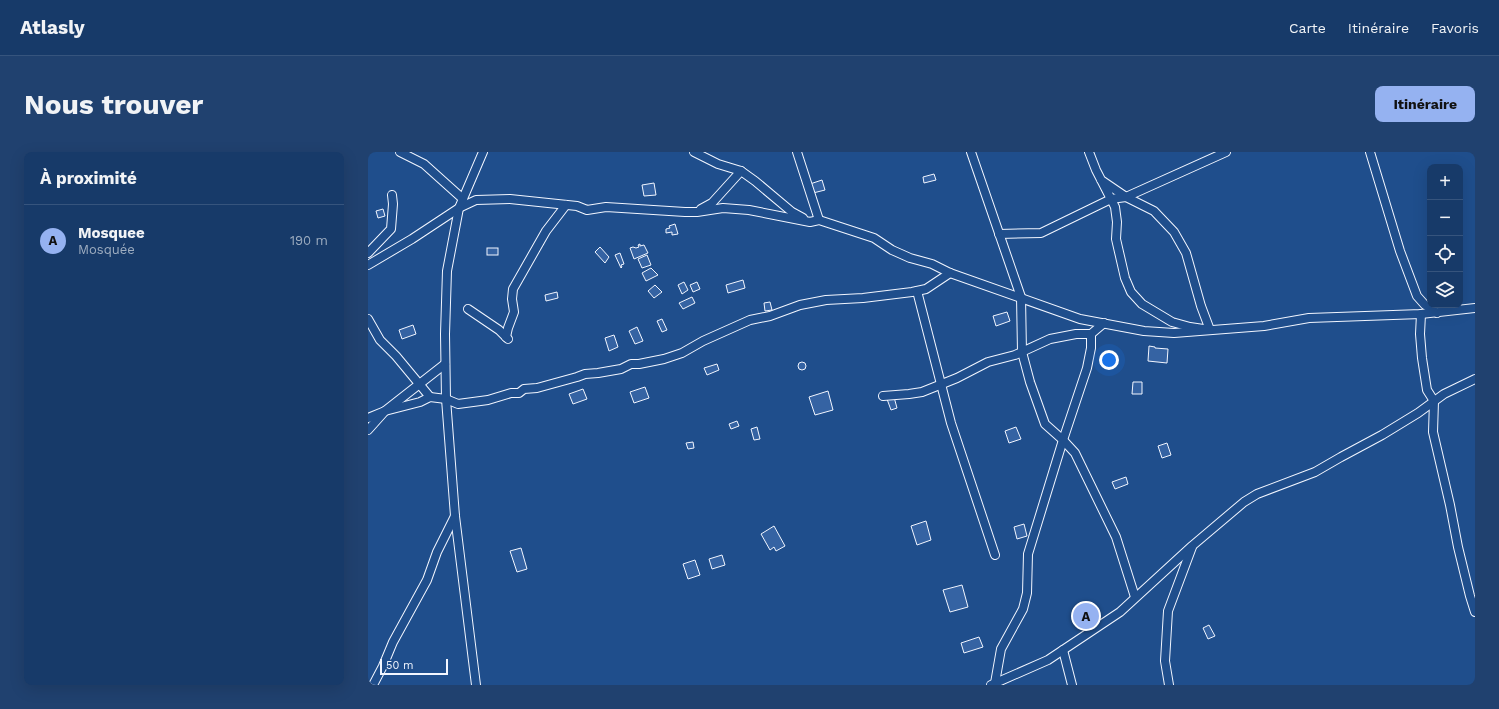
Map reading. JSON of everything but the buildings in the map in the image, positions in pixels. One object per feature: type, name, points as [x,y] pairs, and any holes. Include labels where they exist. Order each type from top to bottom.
[{"type":"street","points":[[400,152],[424,164],[463,200]]},
{"type":"street","points":[[476,685],[455,516],[446,400],[445,334],[447,271],[459,208],[483,152]]},
{"type":"street","points":[[694,152],[718,164],[740,171],[755,181],[792,212],[810,222]]},
{"type":"street","points":[[797,152],[819,220]]},
{"type":"street","points":[[971,152],[1021,297],[1022,352],[1030,382],[1045,424],[1075,453],[1116,537],[1135,597]]},
{"type":"street","points":[[1089,152],[1115,208],[1117,222],[1116,239],[1121,264],[1131,292],[1142,304],[1172,322],[1210,330]]},
{"type":"street","points":[[999,234],[1041,234],[1111,199],[1126,196],[1226,152]]},
{"type":"street","points":[[1370,152],[1400,251],[1417,296],[1425,305],[1437,313]]},
{"type":"street","points":[[697,212],[712,203],[740,171]]},
{"type":"street","points":[[1101,180],[1154,211],[1174,232],[1186,253],[1201,306],[1210,330]]},
{"type":"street","points":[[368,252],[391,229],[393,204],[392,195]]},
{"type":"street","points":[[368,265],[412,239],[459,208],[476,200],[510,199],[577,206],[587,210],[606,207],[697,212],[723,208],[749,210],[810,222],[819,220],[874,238],[892,250],[910,258],[932,264],[950,273],[1080,319],[1144,331],[1174,333],[1264,326],[1309,318],[1421,314],[1475,308]]},
{"type":"street","points":[[468,309],[507,338],[508,328],[514,312],[512,299],[514,289],[546,231],[566,205]]},
{"type":"street","points":[[368,418],[385,411],[420,402],[430,397],[458,404],[488,400],[511,393],[519,393],[524,389],[536,388],[585,374],[621,369],[631,364],[664,359],[682,353],[703,341],[750,320],[770,316],[800,305],[826,300],[863,298],[926,289],[950,273]]},
{"type":"street","points":[[917,291],[952,423],[995,555]]},
{"type":"street","points":[[1421,314],[1420,334],[1422,358],[1427,390],[1434,401],[1433,432],[1450,505],[1459,554],[1475,612]]},
{"type":"street","points":[[368,319],[380,340],[430,397]]},
{"type":"street","points":[[883,396],[922,392],[957,378],[988,362],[1022,352],[1050,340],[1076,334],[1091,334],[1104,323]]},
{"type":"street","points":[[993,684],[1001,648],[1023,609],[1027,593],[1028,554],[1087,368],[1091,348],[1091,334]]},
{"type":"street","points":[[368,430],[385,411],[445,364]]},
{"type":"street","points":[[993,684],[1048,660],[1120,612],[1192,546],[1244,502],[1257,494],[1315,472],[1382,435],[1444,394],[1475,379]]},
{"type":"street","points":[[373,685],[383,666],[392,642],[427,580],[439,547],[455,516]]},
{"type":"street","points":[[1169,685],[1165,661],[1168,611],[1192,546]]},
{"type":"street","points":[[1063,650],[1072,685]]},
{"type":"place","name":"Mosquee","points":[[1086,616]]}]
